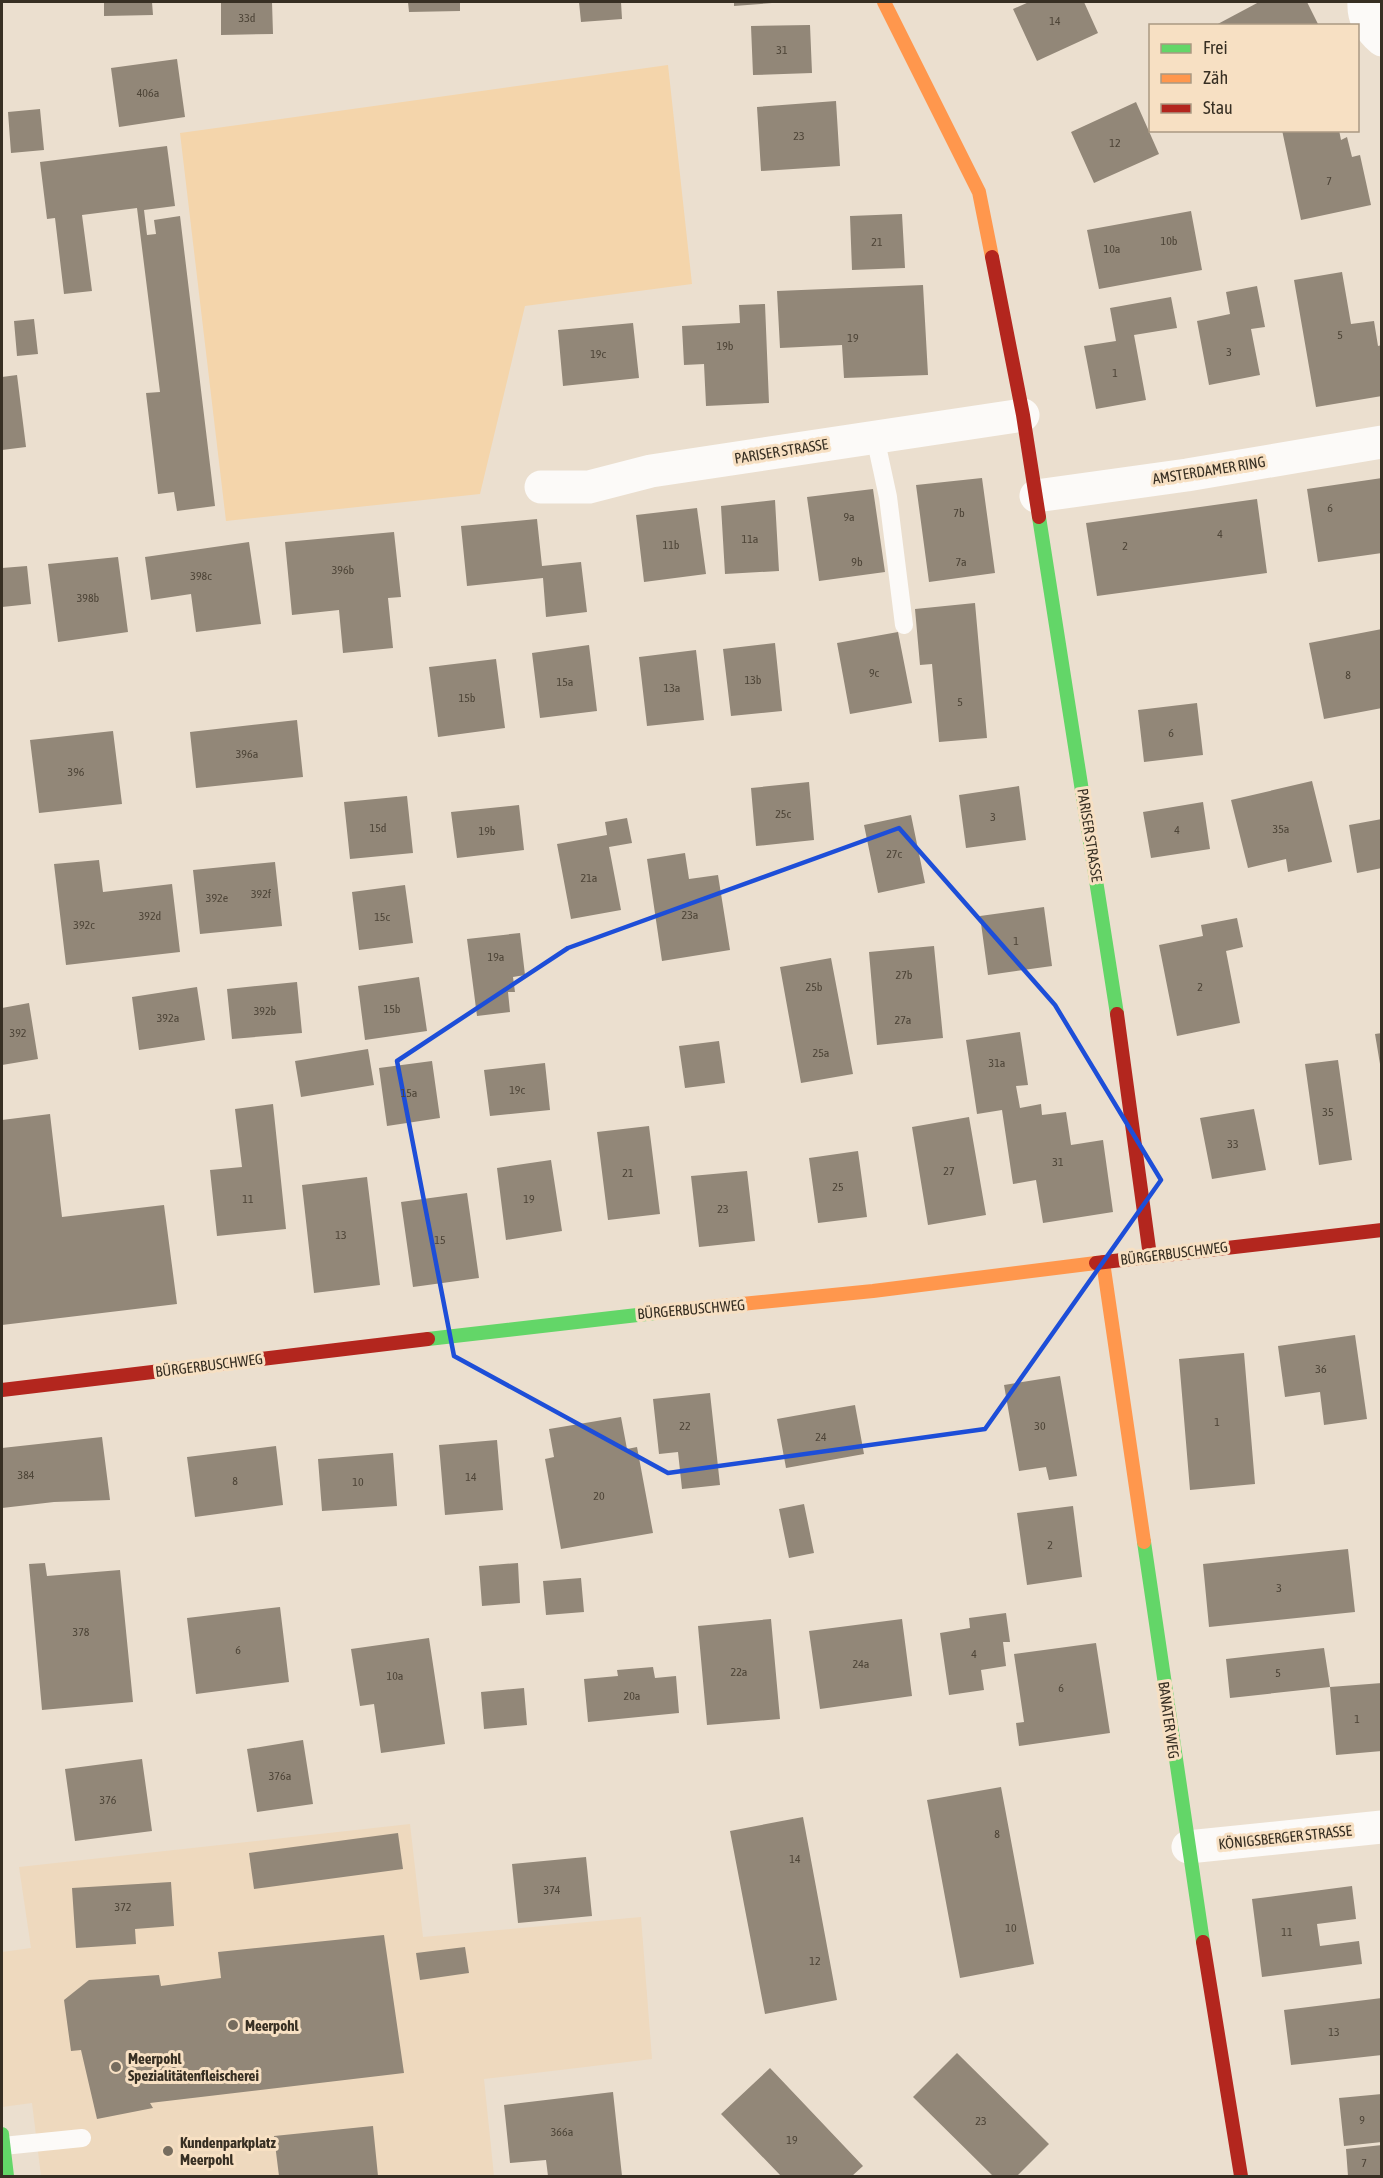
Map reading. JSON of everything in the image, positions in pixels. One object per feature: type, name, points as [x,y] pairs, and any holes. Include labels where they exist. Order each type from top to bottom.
[{"type":"street","name":"PARISER STRASSE","points":[[884,2],[979,192],[1023,415],[1111,969],[1150,1256]]},
{"type":"street","points":[[1364,2],[1365,19],[1381,41]]},
{"type":"street","name":"PARISER STRASSE","points":[[541,487],[590,487],[651,471],[1023,415]]},
{"type":"street","name":"AMSTERDAMER RING","points":[[1036,496],[1187,475],[1382,442]]},
{"type":"street","name":"BÜRGERBUSCHWEG","points":[[2,1390],[626,1315],[873,1291],[1382,1230]]},
{"type":"street","name":"BANATER WEG","points":[[1103,1262],[1188,1847],[1241,2176]]},
{"type":"street","name":"KÖNIGSBERGER STRASSE","points":[[1188,1847],[1382,1827]]},
{"type":"street","points":[[2,2140],[7,2176]]},
{"type":"lane","points":[[875,437],[888,497],[904,625]]},
{"type":"lane","points":[[2,2140],[82,2138]]},
{"type":"highlighted area","points":[[899,828],[1055,1005],[1161,1180],[985,1429],[668,1473],[454,1356],[397,1061],[568,948]]},
{"type":"shaded area","points":[[668,65],[692,284],[525,306],[480,494],[226,521],[180,133]]},
{"type":"shaded area","points":[[410,1824],[423,1937],[641,1917],[652,2059],[484,2079],[494,2176],[41,2176],[32,2103],[2,2107],[2,1952],[31,1948],[19,1867]]},
{"type":"building","points":[[104,2],[152,2],[153,15],[104,16]]},
{"type":"building","points":[[221,2],[272,2],[273,34],[221,35]]},
{"type":"building","points":[[408,2],[460,2],[460,11],[409,12]]},
{"type":"building","points":[[579,2],[621,2],[622,19],[581,22]]},
{"type":"building","points":[[734,2],[772,2],[772,3],[734,6]]},
{"type":"building","points":[[1029,2],[1084,2],[1098,33],[1037,61],[1013,9]]},
{"type":"building","points":[[1259,2],[1307,2],[1318,24],[1218,24]]},
{"type":"building","points":[[810,25],[812,73],[753,75],[751,26]]},
{"type":"building","points":[[177,59],[185,117],[119,127],[111,68]]},
{"type":"building","points":[[836,101],[840,166],[761,171],[757,107]]},
{"type":"building","points":[[1136,102],[1159,154],[1094,183],[1071,132]]},
{"type":"building","points":[[40,109],[44,150],[11,153],[8,112]]},
{"type":"building","points":[[1282,132],[1339,132],[1341,140],[1347,137],[1352,157],[1360,155],[1371,205],[1301,220]]},
{"type":"building","points":[[167,146],[175,206],[144,210],[147,235],[156,234],[154,220],[180,216],[215,506],[177,511],[174,492],[158,494],[146,393],[160,392],[137,208],[82,215],[92,291],[64,294],[55,218],[47,219],[40,162]]},
{"type":"building","points":[[1191,211],[1202,270],[1099,289],[1087,230]]},
{"type":"building","points":[[902,214],[905,268],[852,270],[850,216]]},
{"type":"building","points":[[1342,272],[1351,324],[1374,321],[1378,346],[1382,345],[1382,396],[1316,407],[1294,280]]},
{"type":"building","points":[[923,285],[928,375],[844,378],[842,345],[780,348],[777,291]]},
{"type":"building","points":[[1257,286],[1265,327],[1251,329],[1260,375],[1209,385],[1197,321],[1230,314],[1226,292]]},
{"type":"building","points":[[1171,297],[1177,328],[1134,335],[1146,400],[1096,409],[1084,346],[1116,341],[1110,308]]},
{"type":"building","points":[[765,304],[769,403],[706,406],[704,364],[684,365],[682,326],[740,323],[739,305]]},
{"type":"building","points":[[34,319],[38,354],[17,356],[14,321]]},
{"type":"building","points":[[633,323],[639,378],[563,386],[558,330]]},
{"type":"building","points":[[17,375],[26,447],[2,450],[2,377]]},
{"type":"building","points":[[982,478],[995,573],[929,582],[916,485]]},
{"type":"building","points":[[1382,478],[1382,553],[1318,562],[1307,489]]},
{"type":"building","points":[[873,489],[885,572],[819,581],[807,497]]},
{"type":"building","points":[[1257,499],[1267,573],[1097,596],[1086,523]]},
{"type":"building","points":[[775,500],[779,571],[725,574],[721,506]]},
{"type":"building","points":[[697,508],[706,574],[644,582],[636,515]]},
{"type":"building","points":[[537,519],[542,566],[581,562],[587,612],[546,617],[543,578],[467,586],[461,526]]},
{"type":"building","points":[[394,532],[401,597],[388,598],[393,648],[343,653],[339,610],[292,615],[285,542]]},
{"type":"building","points":[[249,542],[261,624],[196,632],[191,594],[151,600],[145,557]]},
{"type":"building","points":[[118,557],[128,632],[58,642],[48,564]]},
{"type":"building","points":[[27,566],[31,604],[2,607],[2,568]]},
{"type":"building","points":[[975,603],[987,738],[939,742],[932,664],[920,665],[915,609]]},
{"type":"building","points":[[1382,629],[1382,708],[1324,719],[1309,643]]},
{"type":"building","points":[[898,632],[912,703],[850,714],[837,643]]},
{"type":"building","points":[[775,643],[782,711],[731,716],[723,649]]},
{"type":"building","points":[[589,645],[597,711],[540,718],[532,653]]},
{"type":"building","points":[[696,650],[704,720],[647,726],[639,657]]},
{"type":"building","points":[[496,659],[505,728],[438,737],[429,667]]},
{"type":"building","points":[[1197,703],[1203,755],[1144,762],[1138,710]]},
{"type":"building","points":[[297,720],[303,777],[196,788],[190,732]]},
{"type":"building","points":[[113,731],[122,804],[39,813],[30,740]]},
{"type":"building","points":[[1312,781],[1332,862],[1288,872],[1286,859],[1248,868],[1231,800]]},
{"type":"building","points":[[809,782],[814,840],[756,846],[751,788]]},
{"type":"building","points":[[1019,786],[1026,840],[966,848],[959,795]]},
{"type":"building","points":[[407,796],[413,853],[350,859],[344,802]]},
{"type":"building","points":[[1203,802],[1210,849],[1151,858],[1143,812]]},
{"type":"building","points":[[519,805],[524,850],[457,858],[451,812]]},
{"type":"building","points":[[911,815],[925,883],[878,893],[864,825]]},
{"type":"building","points":[[627,818],[632,843],[609,847],[621,910],[571,919],[557,844],[607,835],[605,822]]},
{"type":"building","points":[[1382,819],[1382,868],[1357,873],[1349,825]]},
{"type":"building","points":[[685,853],[689,879],[718,875],[730,950],[662,961],[647,859]]},
{"type":"building","points":[[99,860],[103,892],[172,884],[180,952],[66,965],[54,864]]},
{"type":"building","points":[[275,862],[282,926],[200,934],[193,870]]},
{"type":"building","points":[[405,885],[413,943],[359,950],[352,892]]},
{"type":"building","points":[[1044,907],[1052,966],[988,975],[980,916]]},
{"type":"building","points":[[1237,918],[1243,947],[1226,951],[1240,1023],[1177,1036],[1159,945],[1203,936],[1201,925]]},
{"type":"building","points":[[520,933],[525,975],[513,977],[515,992],[508,992],[510,1012],[477,1016],[467,939]]},
{"type":"building","points":[[934,946],[943,1038],[877,1045],[869,952]]},
{"type":"building","points":[[831,958],[853,1074],[801,1083],[780,967]]},
{"type":"building","points":[[419,977],[427,1031],[365,1040],[358,986]]},
{"type":"building","points":[[297,982],[302,1033],[232,1039],[227,989]]},
{"type":"building","points":[[197,987],[205,1040],[139,1050],[132,997]]},
{"type":"building","points":[[29,1003],[38,1059],[2,1065],[2,1008]]},
{"type":"building","points":[[1020,1032],[1028,1085],[1016,1086],[1020,1108],[1041,1104],[1042,1115],[1066,1112],[1071,1145],[1103,1140],[1113,1212],[1043,1223],[1036,1180],[1013,1184],[1002,1110],[977,1114],[966,1040]]},
{"type":"building","points":[[1382,1033],[1382,1064],[1380,1064],[1375,1034]]},
{"type":"building","points":[[719,1041],[725,1083],[685,1088],[679,1046]]},
{"type":"building","points":[[368,1049],[374,1085],[301,1097],[295,1061]]},
{"type":"building","points":[[1338,1060],[1352,1160],[1319,1165],[1305,1064]]},
{"type":"building","points":[[432,1061],[440,1118],[387,1126],[379,1068]]},
{"type":"building","points":[[545,1063],[550,1110],[490,1116],[484,1070]]},
{"type":"building","points":[[273,1104],[286,1229],[217,1236],[210,1170],[242,1167],[235,1109]]},
{"type":"building","points":[[1254,1109],[1266,1170],[1212,1179],[1200,1118]]},
{"type":"building","points":[[50,1114],[62,1217],[164,1205],[177,1304],[2,1325],[2,1120]]},
{"type":"building","points":[[969,1117],[986,1215],[928,1225],[912,1127]]},
{"type":"building","points":[[649,1126],[660,1214],[608,1220],[597,1132]]},
{"type":"building","points":[[858,1151],[867,1217],[818,1223],[809,1158]]},
{"type":"building","points":[[551,1160],[562,1231],[506,1240],[497,1168]]},
{"type":"building","points":[[747,1171],[755,1241],[699,1247],[691,1176]]},
{"type":"building","points":[[367,1177],[380,1285],[314,1293],[302,1185]]},
{"type":"building","points":[[467,1193],[479,1278],[413,1287],[401,1202]]},
{"type":"building","points":[[1355,1335],[1367,1419],[1324,1425],[1320,1392],[1285,1397],[1278,1346]]},
{"type":"building","points":[[1244,1353],[1255,1484],[1190,1490],[1179,1359]]},
{"type":"building","points":[[1060,1376],[1077,1476],[1049,1480],[1046,1467],[1019,1471],[1004,1385]]},
{"type":"building","points":[[710,1393],[720,1485],[682,1489],[678,1452],[659,1454],[653,1399]]},
{"type":"building","points":[[855,1405],[864,1454],[786,1468],[777,1419]]},
{"type":"building","points":[[621,1417],[627,1449],[637,1447],[653,1533],[561,1549],[545,1459],[554,1457],[549,1429]]},
{"type":"building","points":[[102,1437],[110,1500],[54,1502],[2,1508],[2,1448]]},
{"type":"building","points":[[497,1440],[503,1510],[445,1515],[439,1445]]},
{"type":"building","points":[[276,1446],[283,1505],[195,1517],[187,1457]]},
{"type":"building","points":[[393,1453],[397,1506],[322,1511],[318,1459]]},
{"type":"building","points":[[804,1504],[814,1553],[789,1558],[779,1509]]},
{"type":"building","points":[[1073,1506],[1082,1577],[1027,1585],[1017,1513]]},
{"type":"building","points":[[1348,1549],[1355,1612],[1209,1627],[1203,1564]]},
{"type":"building","points":[[45,1563],[47,1576],[120,1570],[133,1702],[42,1710],[29,1564]]},
{"type":"building","points":[[518,1563],[520,1603],[482,1606],[479,1566]]},
{"type":"building","points":[[581,1578],[584,1612],[546,1615],[543,1581]]},
{"type":"building","points":[[280,1607],[289,1682],[196,1694],[187,1618]]},
{"type":"building","points":[[1006,1613],[1010,1642],[1003,1642],[1006,1666],[981,1670],[984,1690],[949,1695],[940,1633],[970,1628],[969,1618]]},
{"type":"building","points":[[771,1619],[780,1719],[707,1725],[698,1626]]},
{"type":"building","points":[[902,1619],[912,1696],[820,1709],[809,1631]]},
{"type":"building","points":[[429,1638],[445,1744],[381,1753],[374,1704],[360,1706],[351,1649]]},
{"type":"building","points":[[1096,1643],[1110,1733],[1019,1746],[1016,1723],[1024,1722],[1014,1654]]},
{"type":"building","points":[[1324,1648],[1330,1687],[1230,1698],[1226,1659]]},
{"type":"building","points":[[653,1667],[655,1678],[676,1676],[679,1713],[588,1722],[584,1679],[618,1676],[617,1670]]},
{"type":"building","points":[[1382,1683],[1382,1751],[1336,1755],[1330,1687]]},
{"type":"building","points":[[524,1688],[527,1725],[484,1729],[481,1692]]},
{"type":"building","points":[[303,1740],[313,1804],[257,1812],[247,1749]]},
{"type":"building","points":[[142,1759],[152,1831],[75,1841],[65,1769]]},
{"type":"building","points":[[1001,1787],[1034,1964],[960,1978],[927,1800]]},
{"type":"building","points":[[803,1817],[837,2000],[765,2014],[730,1831]]},
{"type":"building","points":[[398,1833],[403,1869],[254,1889],[249,1853]]},
{"type":"building","points":[[586,1857],[592,1916],[518,1923],[512,1864]]},
{"type":"building","points":[[171,1882],[174,1926],[135,1929],[136,1944],[76,1948],[72,1888]]},
{"type":"building","points":[[1352,1886],[1356,1919],[1317,1924],[1320,1946],[1359,1941],[1362,1964],[1262,1977],[1252,1899]]},
{"type":"building","name":"Meerpohl","points":[[384,1935],[404,2073],[150,2103],[153,2108],[97,2119],[81,2050],[71,2051],[64,2000],[89,1980],[159,1975],[161,1986],[221,1978],[218,1952]]},
{"type":"building","points":[[465,1947],[469,1973],[420,1980],[416,1953]]},
{"type":"building","points":[[1382,1998],[1382,2055],[1291,2065],[1284,2010]]},
{"type":"building","points":[[957,2053],[1049,2144],[1017,2176],[993,2176],[913,2097]]},
{"type":"building","points":[[770,2068],[863,2166],[852,2176],[781,2176],[721,2114]]},
{"type":"building","points":[[613,2092],[622,2176],[548,2176],[546,2160],[510,2163],[504,2105]]},
{"type":"building","points":[[1382,2094],[1382,2142],[1344,2146],[1339,2098]]},
{"type":"building","points":[[373,2126],[378,2176],[279,2176],[274,2136]]},
{"type":"building","points":[[1382,2145],[1382,2176],[1348,2176],[1346,2149]]},
{"type":"traffic: fast","points":[[1039,517],[1117,1014]]},
{"type":"traffic: fast","points":[[428,1339],[681,1310]]},
{"type":"traffic: fast","points":[[1144,1542],[1203,1942]]},
{"type":"traffic: fast","points":[[2,2134],[7,2176]]},
{"type":"traffic: slow","points":[[884,2],[979,192],[992,257]]},
{"type":"traffic: slow","points":[[1103,1262],[1144,1542]]},
{"type":"traffic: slow","points":[[681,1310],[873,1291],[1096,1263]]},
{"type":"traffic: jam","points":[[992,257],[1023,415],[1039,517]]},
{"type":"traffic: jam","points":[[1117,1014],[1150,1256]]},
{"type":"traffic: jam","points":[[1096,1263],[1382,1230]]},
{"type":"traffic: jam","points":[[2,1390],[428,1339]]},
{"type":"traffic: jam","points":[[1203,1942],[1241,2176]]},
{"type":"place","name":"Meerpohl","points":[[233,2025]]},
{"type":"place","name":"Meerpohl Spezialitätenfleischerei","points":[[116,2067]]},
{"type":"place","name":"Kundenparkplatz Meerpohl","points":[[168,2151]]}]
